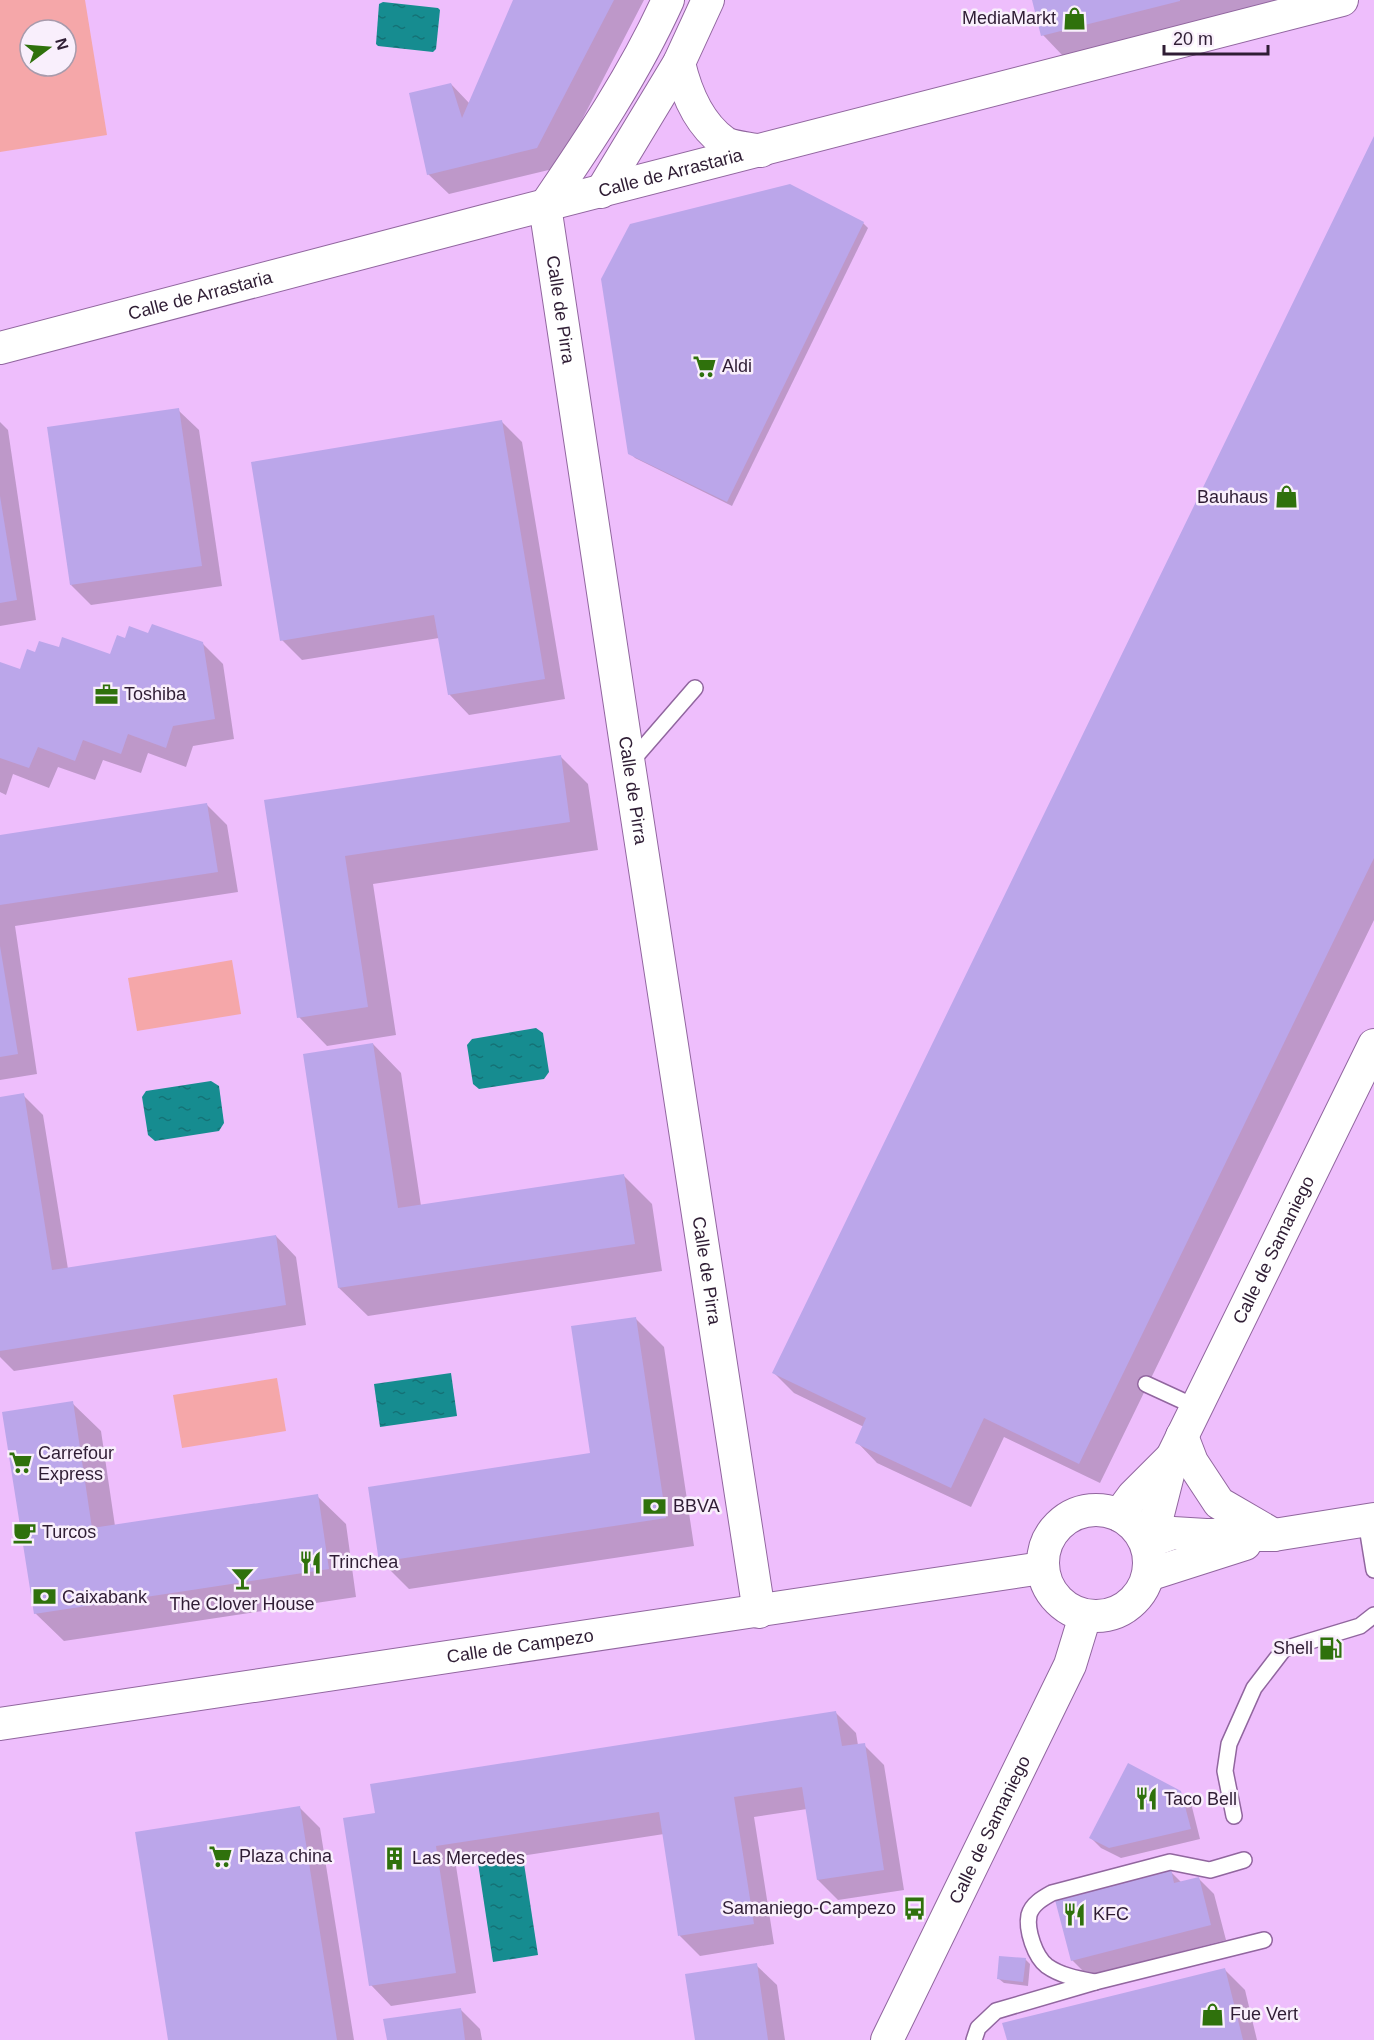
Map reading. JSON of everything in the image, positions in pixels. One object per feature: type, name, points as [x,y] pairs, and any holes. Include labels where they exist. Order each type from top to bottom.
[{"type":"street","points":[[545,206],[594,134],[643,53],[668,0]]},
{"type":"street","points":[[601,192],[678,63],[708,0]]},
{"type":"street","name":"Calle de Arrastaria","points":[[0,348],[1342,0]]},
{"type":"street","points":[[678,63],[685,89],[699,116],[726,143],[761,151]]},
{"type":"street","name":"Calle de Pirra","points":[[545,206],[759,1612]]},
{"type":"street","name":"Calle de Samaniego","points":[[1145,1541],[1158,1514],[1178,1446],[1196,1407],[1374,1045]]},
{"type":"street","points":[[1178,1446],[1192,1462],[1219,1503],[1274,1535]]},
{"type":"street","name":"Calle de Samaniego","points":[[1119,1515],[1178,1446]]},
{"type":"street","points":[[1102,1510],[1119,1515],[1134,1526],[1145,1541],[1149,1558],[1148,1575],[1143,1589],[1128,1606],[1110,1615],[1085,1616],[1068,1609],[1053,1596],[1042,1569],[1044,1550],[1051,1534],[1060,1524],[1077,1513],[1102,1510]]},
{"type":"street","points":[[1148,1575],[1274,1535],[1370,1520]]},
{"type":"street","points":[[1145,1541],[1173,1533],[1274,1535]]},
{"type":"street","name":"Calle de Campezo","points":[[0,1724],[1042,1569]]},
{"type":"street","name":"Calle de Samaniego","points":[[887,2040],[1070,1665],[1085,1616]]},
{"type":"lane","points":[[629,765],[695,688]]},
{"type":"lane","points":[[1146,1384],[1196,1407]]},
{"type":"lane","points":[[1370,1520],[1374,1570]]},
{"type":"lane","points":[[1234,1816],[1225,1771],[1229,1744],[1254,1688],[1284,1649],[1360,1626],[1374,1615]]},
{"type":"lane","points":[[1095,1982],[1065,1976],[1046,1965],[1036,1952],[1029,1930],[1029,1914],[1038,1901],[1052,1893],[1170,1862],[1210,1869],[1244,1860]]},
{"type":"lane","points":[[974,2040],[978,2028],[996,2011],[1095,1982],[1264,1940]]},
{"type":"shaded area","points":[[0,0],[85,0],[107,135],[0,152]]},
{"type":"shaded area","points":[[232,960],[241,1014],[137,1031],[128,978]]},
{"type":"shaded area","points":[[277,1378],[286,1431],[182,1448],[173,1395]]},
{"type":"water","points":[[383,2],[438,8],[440,10],[436,49],[433,52],[378,46],[376,44],[379,4]]},
{"type":"water","points":[[536,1028],[543,1033],[549,1072],[544,1079],[479,1089],[473,1084],[467,1045],[472,1039]]},
{"type":"water","points":[[211,1081],[219,1086],[224,1123],[219,1131],[155,1141],[148,1135],[142,1097],[146,1091]]},
{"type":"water","points":[[451,1373],[457,1416],[380,1427],[374,1384]]},
{"type":"water","points":[[523,1857],[538,1955],[493,1962],[478,1863]]},
{"type":"building","points":[[513,0],[614,0],[537,148],[427,175],[409,93],[451,83],[462,118]]},
{"type":"building","name":"MediaMarkt","points":[[1032,0],[1180,0],[1180,1],[1041,36]]},
{"type":"building","name":"Bauhaus","points":[[1374,136],[1374,858],[1079,1464],[984,1418],[951,1488],[855,1443],[866,1418],[772,1373]]},
{"type":"building","name":"Aldi","points":[[790,184],[864,222],[727,502],[628,454],[601,279],[630,224]]},
{"type":"building","points":[[179,408],[202,566],[70,585],[47,427]]},
{"type":"building","points":[[502,420],[545,679],[448,695],[434,615],[280,641],[251,462]]},
{"type":"building","points":[[0,496],[17,600],[0,603]]},
{"type":"building","name":"Toshiba","points":[[152,624],[203,642],[215,719],[173,726],[166,748],[128,734],[121,754],[83,740],[75,761],[38,747],[29,768],[0,758],[0,662],[20,669],[27,649],[35,652],[39,641],[59,647],[62,637],[110,654],[117,635],[125,638],[129,626],[148,633]]},
{"type":"building","points":[[561,755],[570,822],[345,856],[368,1007],[297,1018],[264,800]]},
{"type":"building","points":[[207,803],[218,872],[0,905],[0,835]]},
{"type":"building","points":[[0,946],[18,1054],[0,1057]]},
{"type":"building","points":[[373,1043],[398,1208],[624,1174],[635,1244],[338,1288],[303,1054]]},
{"type":"building","points":[[24,1093],[52,1270],[276,1235],[286,1305],[0,1351],[0,1097]]},
{"type":"building","points":[[636,1317],[666,1518],[379,1562],[368,1487],[590,1453],[571,1326]]},
{"type":"building","points":[[73,1401],[92,1528],[318,1494],[329,1569],[34,1614],[2,1412]]},
{"type":"building","name":"Las Mercedes","points":[[836,1711],[842,1746],[865,1743],[884,1870],[817,1880],[802,1787],[734,1797],[754,1924],[678,1936],[659,1812],[436,1846],[456,1973],[369,1986],[343,1818],[375,1813],[370,1784]]},
{"type":"building","name":"Taco Bell","points":[[1128,1763],[1181,1791],[1191,1829],[1109,1848],[1089,1838]]},
{"type":"building","points":[[300,1806],[337,2040],[168,2040],[135,1832]]},
{"type":"building","points":[[1171,1869],[1174,1883],[1199,1877],[1211,1925],[1071,1961],[1055,1900]]},
{"type":"building","points":[[999,1956],[1026,1958],[1023,1982],[997,1979]]},
{"type":"building","points":[[757,1963],[768,2040],[695,2040],[685,1974]]},
{"type":"building","points":[[1225,1968],[1243,2040],[1007,2040],[1002,2023]]},
{"type":"building","points":[[461,2008],[465,2040],[387,2040],[383,2019]]},
{"type":"place","name":"MediaMarkt","points":[[1074,18]]},
{"type":"place","name":"Aldi","points":[[704,366]]},
{"type":"place","name":"Bauhaus","points":[[1286,497]]},
{"type":"place","name":"Toshiba","points":[[106,694]]},
{"type":"place","name":"Carrefour Express","points":[[20,1463]]},
{"type":"place","name":"BBVA","points":[[655,1506]]},
{"type":"place","name":"Turcos","points":[[24,1532]]},
{"type":"place","name":"Trinchea","points":[[311,1562]]},
{"type":"place","name":"The Clover House","points":[[242,1578]]},
{"type":"place","name":"Caixabank","points":[[44,1597]]},
{"type":"place","name":"Shell","points":[[1331,1648]]},
{"type":"place","name":"Taco Bell","points":[[1146,1799]]},
{"type":"place","name":"Plaza china","points":[[221,1856]]},
{"type":"place","name":"Las Mercedes","points":[[394,1858]]},
{"type":"place","name":"Samaniego-Campezo","points":[[914,1908]]},
{"type":"place","name":"KFC","points":[[1075,1914]]},
{"type":"place","name":"Fue Vert","points":[[1212,2014]]}]
